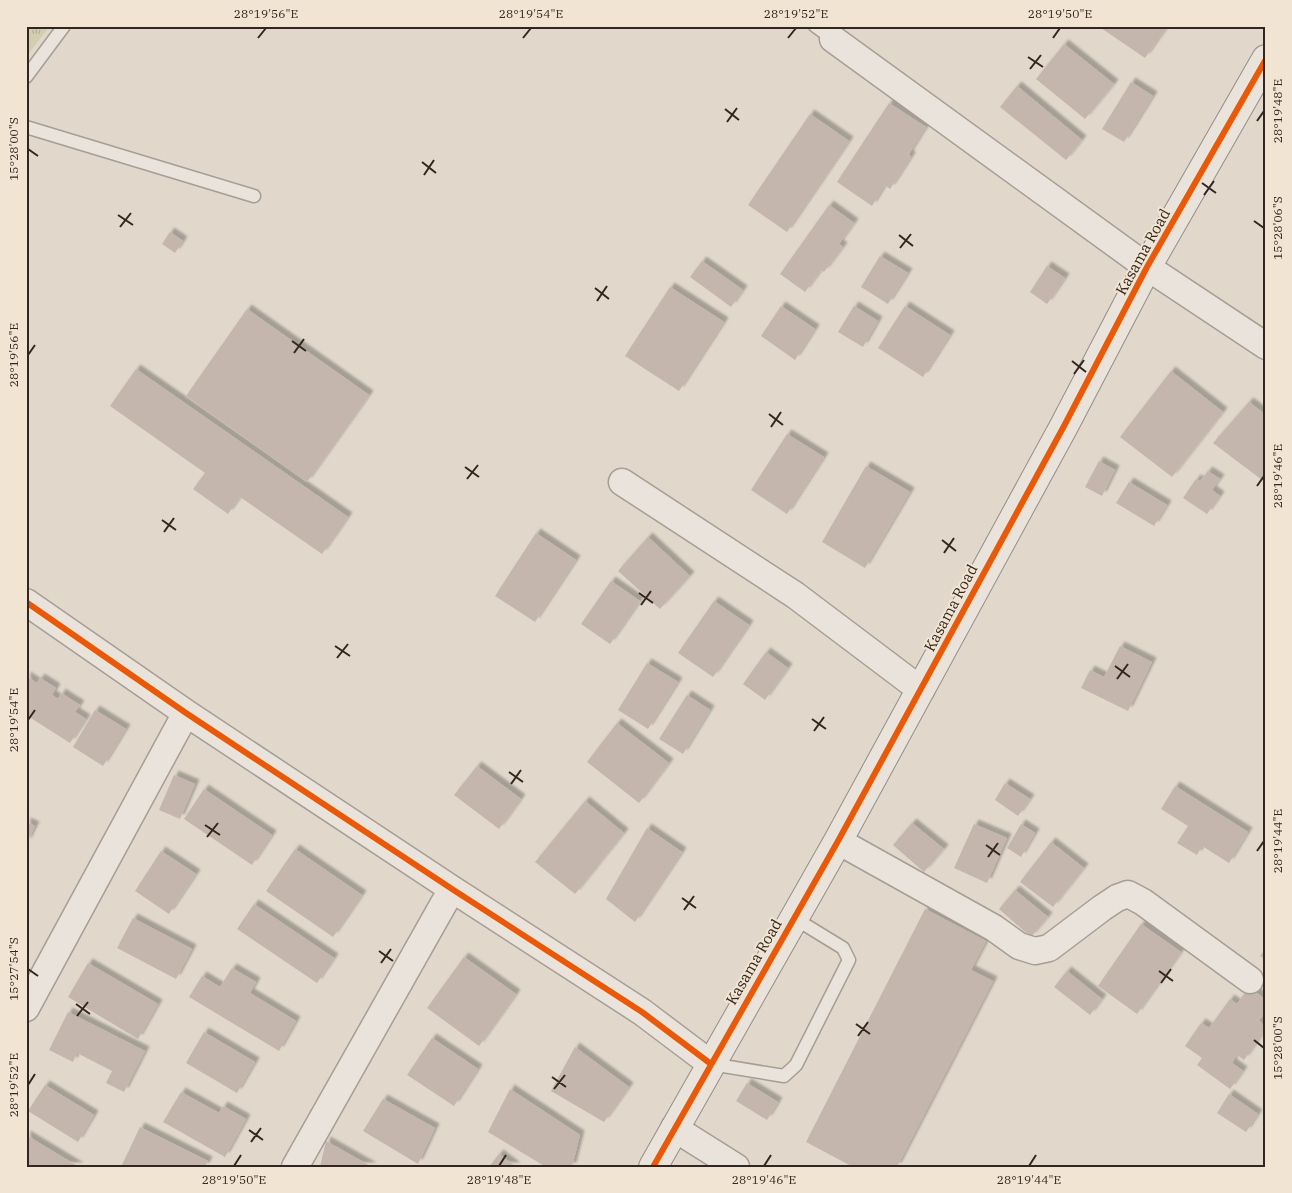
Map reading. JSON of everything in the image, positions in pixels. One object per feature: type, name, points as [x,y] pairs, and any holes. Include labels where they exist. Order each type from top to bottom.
[{"type":"street","points":[[824,33],[1148,267],[1266,346]]},
{"type":"street","name":"Kasama Road","points":[[653,1167],[838,841],[1148,267],[1266,59]]},
{"type":"street","points":[[622,482],[795,594],[921,690]]},
{"type":"street","points":[[26,602],[186,713],[642,1012],[711,1064]]},
{"type":"street","points":[[26,1008],[186,713]]},
{"type":"street","points":[[838,841],[994,928],[1019,946],[1035,952],[1048,948],[1102,908],[1117,898],[1128,894],[1143,902],[1250,980]]},
{"type":"street","points":[[295,1167],[452,889]]},
{"type":"street","points":[[674,1128],[736,1167]]},
{"type":"lane","points":[[26,77],[64,26]]},
{"type":"lane","points":[[26,127],[254,196]]},
{"type":"lane","points":[[711,1064],[784,1076],[796,1065],[849,960],[843,948],[794,918]]},
{"type":"green space","points":[[26,26],[50,26],[26,57]]},
{"type":"building","points":[[1098,26],[1163,26],[1166,28],[1145,58]]},
{"type":"building","points":[[1064,44],[1114,84],[1085,119],[1036,79]]},
{"type":"building","points":[[1131,82],[1153,96],[1124,142],[1102,129]]},
{"type":"building","points":[[1017,86],[1082,140],[1066,160],[1000,107]]},
{"type":"building","points":[[889,103],[926,127],[909,154],[911,157],[890,189],[885,185],[872,206],[837,182]]},
{"type":"building","points":[[810,114],[849,141],[787,232],[748,205]]},
{"type":"building","points":[[829,205],[854,223],[839,244],[843,247],[824,272],[821,270],[805,292],[780,274]]},
{"type":"building","points":[[170,232],[183,241],[175,253],[162,244]]},
{"type":"building","points":[[880,256],[908,273],[888,304],[861,287]]},
{"type":"building","points":[[702,261],[743,290],[731,307],[690,277]]},
{"type":"building","points":[[1047,266],[1065,278],[1047,304],[1030,292]]},
{"type":"building","points":[[670,287],[724,322],[679,391],[625,356]]},
{"type":"building","points":[[781,306],[815,329],[795,360],[761,336]]},
{"type":"building","points":[[854,306],[878,321],[863,347],[838,332]]},
{"type":"building","points":[[905,306],[950,335],[923,377],[878,348]]},
{"type":"building","points":[[247,309],[369,395],[307,482],[186,396]]},
{"type":"building","points":[[136,369],[348,517],[322,554],[240,497],[228,514],[193,489],[205,473],[110,406]]},
{"type":"building","points":[[1171,371],[1223,412],[1172,477],[1120,437]]},
{"type":"building","points":[[1249,402],[1266,415],[1266,483],[1213,443]]},
{"type":"building","points":[[787,434],[824,457],[787,514],[751,490]]},
{"type":"building","points":[[1099,461],[1115,470],[1102,496],[1085,487]]},
{"type":"building","points":[[866,466],[910,492],[865,568],[822,542]]},
{"type":"building","points":[[1208,471],[1220,479],[1212,490],[1220,496],[1207,514],[1183,498],[1196,479],[1200,481]]},
{"type":"building","points":[[1129,482],[1167,505],[1154,526],[1116,503]]},
{"type":"building","points":[[536,533],[576,560],[535,622],[495,596]]},
{"type":"building","points":[[648,537],[690,576],[660,609],[618,571]]},
{"type":"building","points":[[611,581],[640,601],[610,644],[581,624]]},
{"type":"building","points":[[714,601],[749,625],[713,677],[678,653]]},
{"type":"building","points":[[1120,646],[1152,662],[1128,711],[1081,688],[1090,670],[1104,677]]},
{"type":"building","points":[[766,652],[788,668],[765,700],[743,684]]},
{"type":"building","points":[[647,663],[678,682],[648,729],[618,710]]},
{"type":"building","points":[[26,676],[37,683],[40,678],[56,688],[52,695],[58,699],[61,693],[80,705],[75,712],[86,719],[70,743],[26,715]]},
{"type":"building","points":[[687,695],[710,710],[683,754],[659,739]]},
{"type":"building","points":[[95,710],[126,729],[103,766],[73,747]]},
{"type":"building","points":[[617,723],[669,763],[639,803],[587,762]]},
{"type":"building","points":[[477,766],[521,799],[499,829],[454,795]]},
{"type":"building","points":[[174,775],[195,784],[180,819],[159,810]]},
{"type":"building","points":[[1005,783],[1030,799],[1018,816],[995,800]]},
{"type":"building","points":[[1175,786],[1248,832],[1229,863],[1202,846],[1197,855],[1177,843],[1188,826],[1161,809]]},
{"type":"building","points":[[204,789],[272,835],[252,865],[184,819]]},
{"type":"building","points":[[585,801],[624,833],[575,894],[535,862]]},
{"type":"building","points":[[26,822],[35,826],[26,844]]},
{"type":"building","points":[[912,823],[944,849],[924,872],[893,845]]},
{"type":"building","points":[[974,824],[1007,838],[987,883],[954,868]]},
{"type":"building","points":[[1021,824],[1035,833],[1021,857],[1007,848]]},
{"type":"building","points":[[647,828],[682,852],[635,922],[606,899]]},
{"type":"building","points":[[1051,842],[1084,868],[1053,907],[1020,882]]},
{"type":"building","points":[[295,849],[362,895],[333,937],[266,891]]},
{"type":"building","points":[[161,851],[196,874],[169,914],[135,891]]},
{"type":"building","points":[[1015,890],[1048,917],[1031,937],[999,909]]},
{"type":"building","points":[[254,904],[334,958],[317,983],[237,929]]},
{"type":"building","points":[[925,909],[986,941],[971,970],[993,981],[897,1167],[853,1167],[806,1142]]},
{"type":"building","points":[[133,918],[192,949],[176,979],[117,948]]},
{"type":"building","points":[[1141,924],[1181,952],[1137,1014],[1098,986]]},
{"type":"building","points":[[1266,948],[1266,960],[1260,956]]},
{"type":"building","points":[[464,957],[516,994],[479,1046],[427,1008]]},
{"type":"building","points":[[88,963],[158,1004],[138,1039],[68,997]]},
{"type":"building","points":[[232,968],[256,982],[250,993],[296,1021],[279,1051],[189,997],[202,976],[220,987]]},
{"type":"building","points":[[1067,971],[1102,999],[1090,1015],[1054,987]]},
{"type":"building","points":[[1249,987],[1266,1000],[1266,1012],[1259,1020],[1266,1029],[1244,1060],[1237,1055],[1232,1063],[1243,1071],[1230,1089],[1197,1065],[1202,1058],[1185,1046],[1201,1023],[1209,1028],[1230,999],[1237,1004]]},
{"type":"building","points":[[68,1012],[145,1051],[124,1092],[106,1083],[112,1071],[77,1053],[73,1062],[49,1050]]},
{"type":"building","points":[[204,1032],[255,1062],[237,1093],[186,1063]]},
{"type":"building","points":[[432,1038],[478,1069],[454,1106],[407,1075]]},
{"type":"building","points":[[575,1047],[629,1087],[604,1122],[551,1091]]},
{"type":"building","points":[[747,1083],[778,1102],[767,1120],[736,1101]]},
{"type":"building","points":[[45,1085],[94,1115],[78,1142],[28,1111]]},
{"type":"building","points":[[510,1089],[580,1135],[572,1167],[546,1167],[488,1132]]},
{"type":"building","points":[[181,1092],[219,1113],[223,1106],[246,1119],[225,1157],[163,1122]]},
{"type":"building","points":[[1229,1094],[1258,1114],[1246,1132],[1217,1113]]},
{"type":"building","points":[[383,1099],[435,1128],[418,1164],[363,1131]]},
{"type":"building","points":[[140,1127],[208,1161],[205,1167],[121,1167]]},
{"type":"building","points":[[26,1135],[79,1167],[26,1167]]},
{"type":"building","points":[[326,1141],[372,1167],[320,1167]]},
{"type":"building","points":[[499,1154],[516,1167],[489,1167]]},
{"type":"cycle path","points":[[653,1167],[838,841],[1064,426],[1147,267],[1266,59]]},
{"type":"cycle path","points":[[26,602],[186,713],[642,1012],[711,1064]]}]
